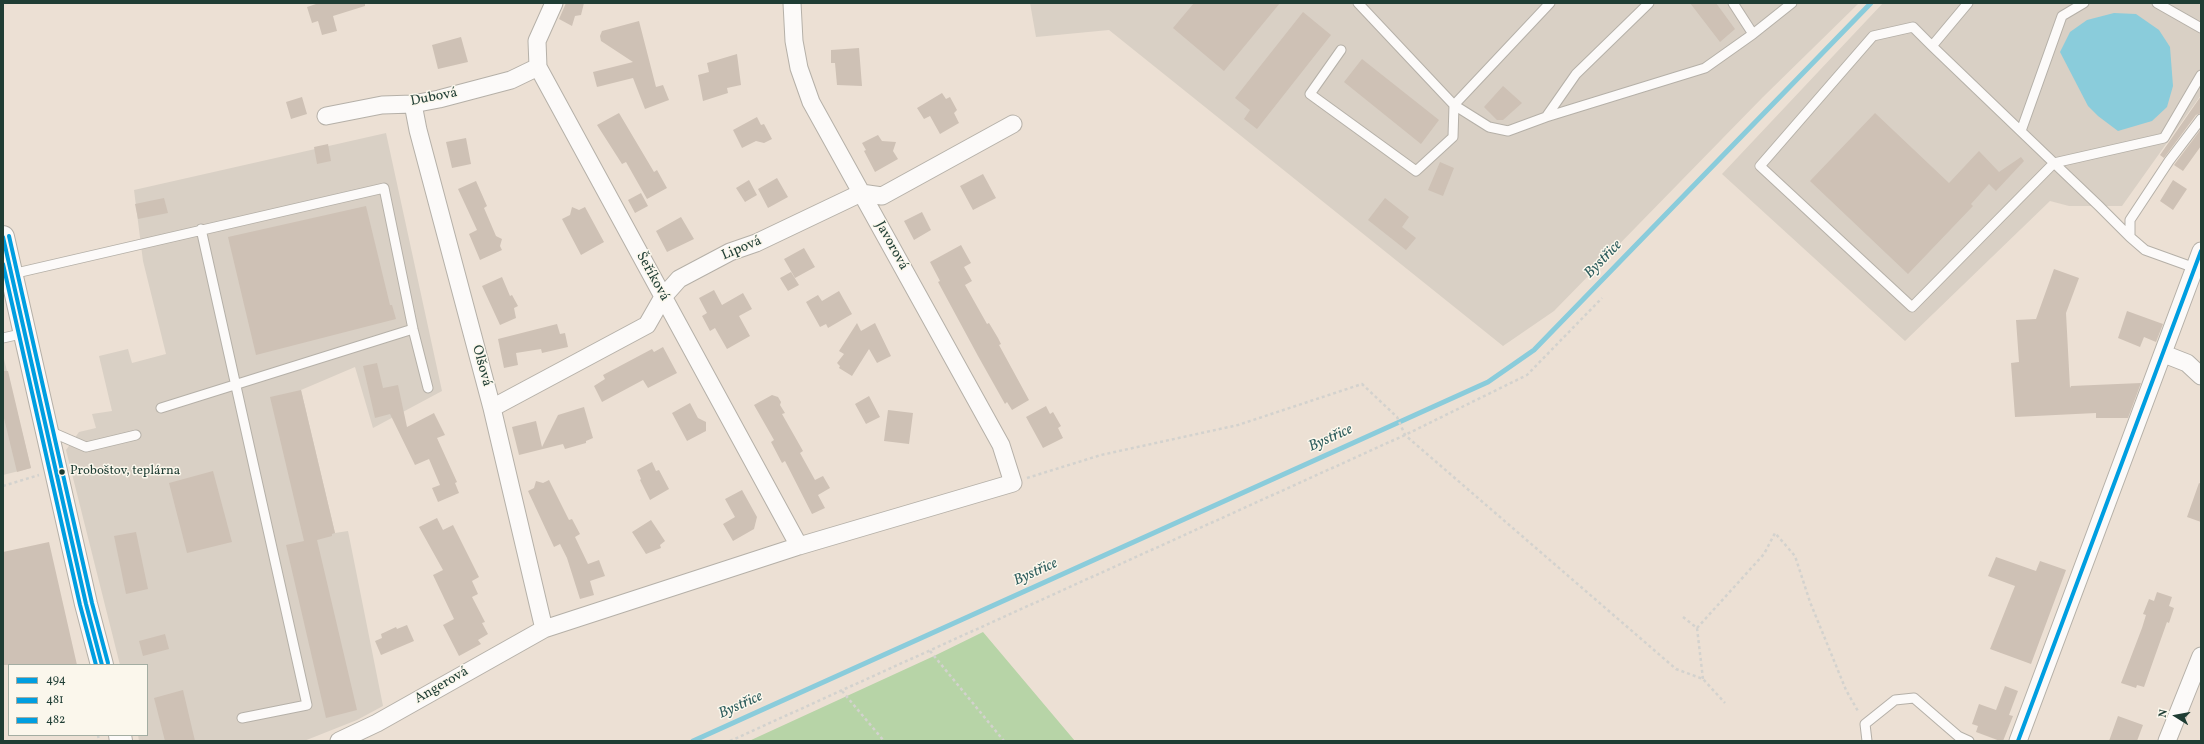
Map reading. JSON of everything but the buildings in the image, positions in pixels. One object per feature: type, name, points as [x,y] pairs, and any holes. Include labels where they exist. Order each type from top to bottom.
[{"type":"street","name":"Šeříková","points":[[554,3],[537,41],[538,67],[799,546]]},
{"type":"street","name":"Javorová","points":[[792,3],[799,68],[811,102],[1001,445],[1013,483]]},
{"type":"street","name":"Dubová","points":[[326,116],[382,105],[412,104],[439,99],[511,80],[538,67]]},
{"type":"street","name":"Olšová","points":[[412,104],[492,408],[544,629]]},
{"type":"street","points":[[861,193],[882,196],[1013,124]]},
{"type":"street","name":"Lipová","points":[[492,408],[647,325],[663,297],[679,279],[724,256],[756,243],[861,193]]},
{"type":"street","points":[[3,238],[56,472],[102,664]]},
{"type":"street","points":[[2018,741],[2164,354],[2201,251]]},
{"type":"street","points":[[2164,354],[2187,363],[2201,376]]},
{"type":"street","name":"Angerová","points":[[340,741],[377,723],[544,629],[799,546],[1013,483]]},
{"type":"street","points":[[2168,741],[2201,656]]},
{"type":"lane","points":[[1358,3],[1454,105],[1489,127],[1508,131],[1546,117],[1705,68],[1753,34],[1792,3]]},
{"type":"lane","points":[[1341,50],[1310,94],[1416,171],[1453,137],[1454,105],[1550,3]]},
{"type":"lane","points":[[1546,117],[1576,74],[1649,3]]},
{"type":"lane","points":[[1733,3],[1753,34]]},
{"type":"lane","points":[[1932,46],[1968,3]]},
{"type":"lane","points":[[2021,131],[2062,16],[2084,3]]},
{"type":"lane","points":[[2157,3],[2201,28]]},
{"type":"lane","points":[[2195,268],[2145,250],[2130,237],[2054,163],[2021,131],[1932,46],[1913,27],[1873,36],[1760,166],[1912,307],[2054,163],[2164,138],[2201,75]]},
{"type":"lane","points":[[2130,237],[2130,220],[2169,162],[2201,119]]},
{"type":"lane","points":[[12,274],[201,229],[384,188],[413,328],[428,388]]},
{"type":"lane","points":[[201,229],[307,705],[242,718]]},
{"type":"lane","points":[[161,408],[413,328]]},
{"type":"lane","points":[[3,338],[24,333]]},
{"type":"lane","points":[[47,430],[86,447],[136,435]]},
{"type":"lane","points":[[1867,741],[1865,724],[1895,700],[1914,698],[1957,738],[1970,741]]},
{"type":"path","points":[[730,741],[1405,435],[1527,375],[1602,298]]},
{"type":"path","points":[[1013,483],[1101,455],[1238,425],[1362,384],[1397,417],[1405,435],[1676,668],[1703,679],[1725,703]]},
{"type":"path","points":[[3,486],[56,472]]},
{"type":"path","points":[[1697,628],[1764,554],[1775,532],[1795,556],[1810,602],[1846,690],[1865,724]]},
{"type":"path","points":[[1683,617],[1697,628],[1703,679]]},
{"type":"path","points":[[930,651],[1004,741]]},
{"type":"path","points":[[842,690],[884,741]]},
{"type":"shaded area","points":[[1030,3],[1859,3],[1763,97],[1554,311],[1503,346],[1109,30],[1036,37]]},
{"type":"shaded area","points":[[1883,3],[2201,3],[2201,95],[2122,206],[2069,206],[2050,201],[1905,341],[1722,174]]},
{"type":"shaded area","points":[[386,133],[442,391],[373,428],[355,367],[301,390],[335,533],[348,531],[383,706],[357,720],[304,741],[139,741],[138,736],[148,736],[148,664],[120,664],[66,450],[79,432],[96,428],[92,414],[112,411],[99,356],[128,349],[132,363],[166,354],[143,261],[134,190]]},
{"type":"shaded area","points":[[3,355],[31,468],[3,475]]},
{"type":"green space","points":[[983,632],[1075,741],[749,741],[934,656]]},
{"type":"water","points":[[2114,13],[2136,14],[2159,30],[2170,47],[2173,86],[2167,107],[2152,121],[2118,131],[2098,116],[2088,106],[2060,52],[2070,32],[2087,20]]},
{"type":"waterway","name":"Bystřice","points":[[693,741],[1488,382],[1534,350],[1871,3]]},
{"type":"transit line","name":"482","points":[[9,236],[92,603],[108,663]]},
{"type":"transit line","name":"494","points":[[3,237],[86,604],[102,664]]},
{"type":"transit line","name":"494","points":[[2018,741],[2201,251]]},
{"type":"transit line","name":"481","points":[[3,264],[80,605],[96,664]]},
{"type":"place","name":"Proboštov, teplárna","points":[[62,472]]}]
